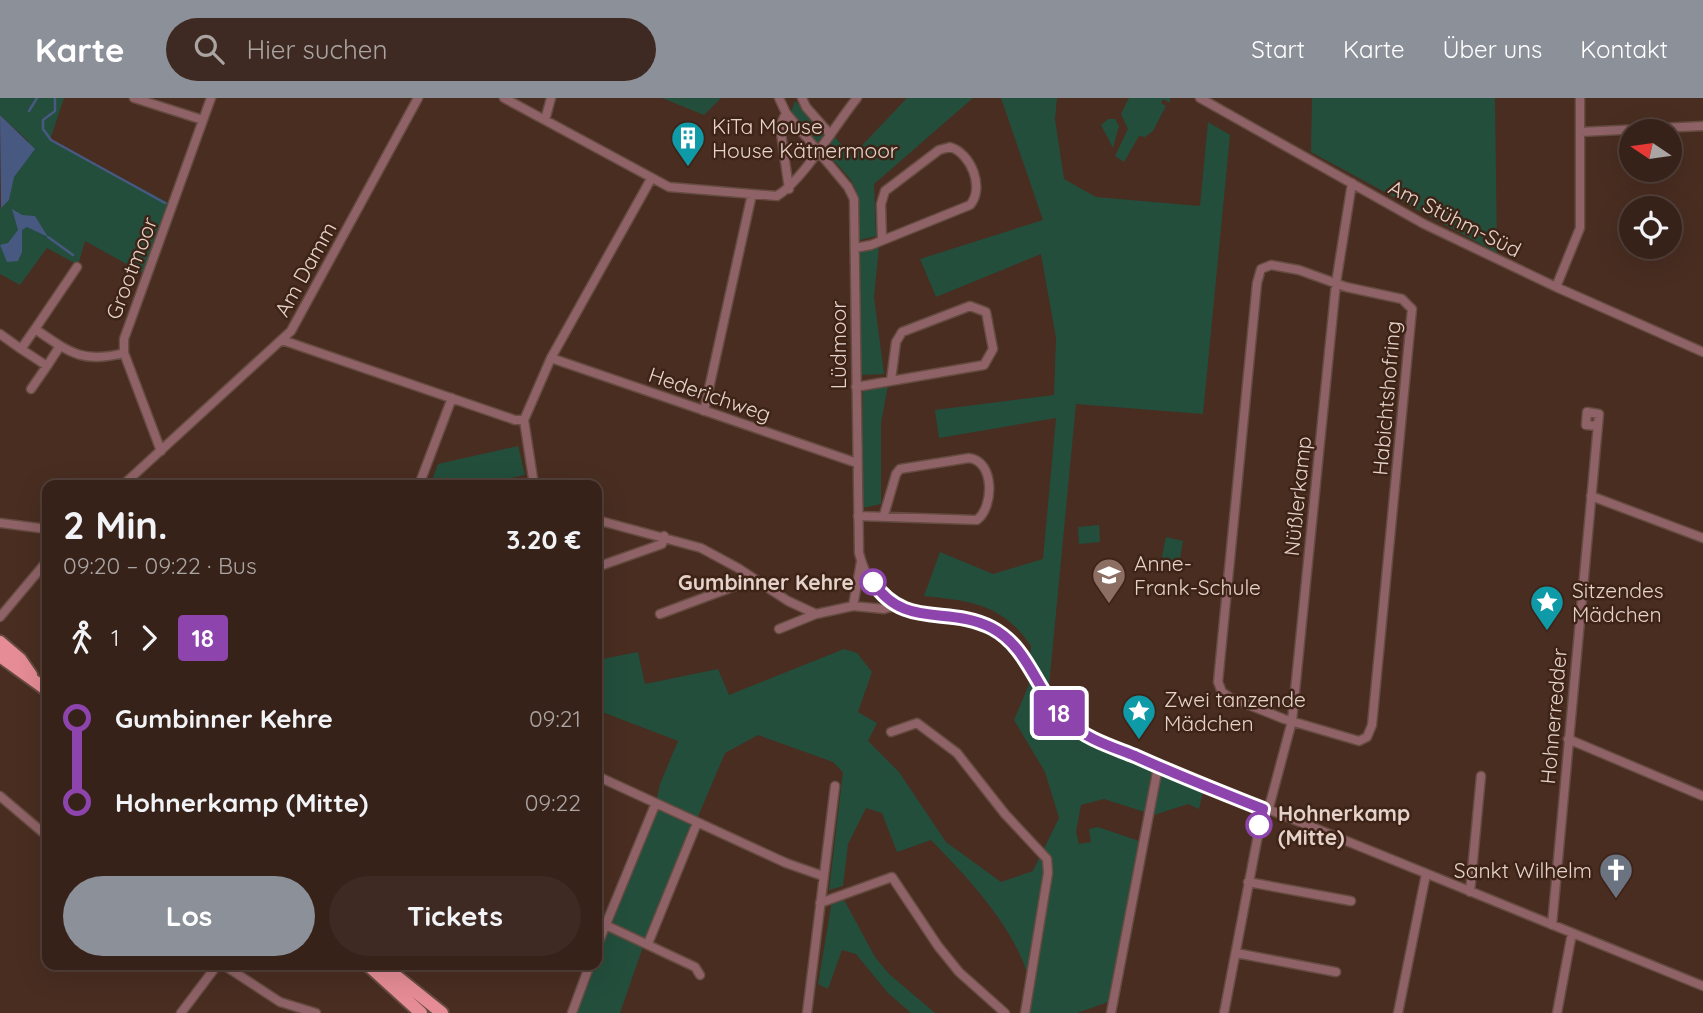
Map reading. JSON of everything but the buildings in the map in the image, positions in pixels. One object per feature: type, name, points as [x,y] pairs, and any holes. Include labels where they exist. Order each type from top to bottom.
[{"type":"main road","points":[[0,642],[20,659],[34,679]]},
{"type":"main road","points":[[0,656],[42,686]]},
{"type":"main road","points":[[374,970],[416,1008],[442,1013]]},
{"type":"main road","points":[[386,970],[416,1008]]},
{"type":"street","points":[[134,98],[204,120]]},
{"type":"street","name":"Grootmoor","points":[[161,451],[124,353],[127,327],[211,98]]},
{"type":"street","name":"Am Damm","points":[[129,480],[291,331],[418,98]]},
{"type":"street","points":[[504,98],[669,187],[777,196],[789,189],[857,98]]},
{"type":"street","points":[[545,120],[551,98]]},
{"type":"street","name":"Lüdmoor","points":[[779,98],[786,113],[853,195],[861,562],[881,594],[894,606]]},
{"type":"street","points":[[802,98],[829,133]]},
{"type":"street","name":"Am Stühm-Süd","points":[[1200,98],[1423,224],[1556,288],[1703,352]]},
{"type":"street","points":[[1556,288],[1580,228],[1580,98]]},
{"type":"street","points":[[786,113],[780,125],[789,189]]},
{"type":"street","points":[[1580,132],[1703,126]]},
{"type":"street","points":[[855,248],[882,240],[972,202],[977,186],[963,155],[950,147],[939,149],[885,191],[882,240]]},
{"type":"street","points":[[533,480],[524,420],[551,358],[651,179]]},
{"type":"street","name":"Nüßlerkamp","points":[[1224,1013],[1248,882],[1293,721],[1336,283],[1352,183]]},
{"type":"street","points":[[704,411],[752,194]]},
{"type":"street","name":"Habichtshofring","points":[[1282,266],[1402,299],[1409,304],[1412,311],[1372,724],[1367,737],[1355,741],[1293,721],[1225,695],[1219,685],[1218,676],[1259,274],[1265,267],[1282,266]]},
{"type":"street","points":[[21,349],[77,267]]},
{"type":"street","points":[[856,387],[986,364],[993,345],[986,312],[970,306],[904,330],[896,342],[891,380]]},
{"type":"street","points":[[35,329],[74,355],[92,359],[124,353]]},
{"type":"street","points":[[0,334],[47,366]]},
{"type":"street","points":[[282,340],[515,420],[524,420]]},
{"type":"street","points":[[31,389],[60,346]]},
{"type":"street","name":"Hederichweg","points":[[551,358],[857,463]]},
{"type":"street","points":[[421,480],[452,398]]},
{"type":"street","name":"Hohnerredder","points":[[1552,925],[1598,426]]},
{"type":"street","points":[[858,516],[977,520],[985,512],[989,502],[984,468],[975,459],[969,458],[900,469],[896,474],[884,515]]},
{"type":"street","points":[[1591,496],[1703,538]]},
{"type":"street","points":[[602,521],[701,548],[788,601],[816,614]]},
{"type":"street","points":[[0,523],[42,528]]},
{"type":"street","points":[[602,565],[662,544],[664,536]]},
{"type":"street","points":[[853,606],[861,562]]},
{"type":"street","points":[[0,617],[42,567]]},
{"type":"street","points":[[660,614],[746,582],[751,577]]},
{"type":"street","points":[[779,629],[816,614],[853,606],[884,609],[894,606],[916,613],[973,620],[992,628],[1023,655],[1046,696],[1069,723],[1098,740],[1703,986]]},
{"type":"street","points":[[891,732],[917,723],[938,736],[957,753],[1005,814],[1047,859],[1048,873],[1025,1013]]},
{"type":"street","points":[[1568,739],[1703,796]]},
{"type":"street","points":[[1111,1013],[1158,766]]},
{"type":"street","points":[[1470,892],[1481,776]]},
{"type":"street","points":[[602,778],[655,805],[823,876]]},
{"type":"street","points":[[807,1013],[835,786]]},
{"type":"street","points":[[0,796],[42,832]]},
{"type":"street","points":[[602,921],[655,805]]},
{"type":"street","points":[[649,941],[697,823]]},
{"type":"street","points":[[1398,1013],[1426,874]]},
{"type":"street","points":[[820,904],[892,877],[937,946],[959,972],[1005,1013]]},
{"type":"street","points":[[1248,882],[1351,901]]},
{"type":"street","points":[[602,923],[695,967],[700,975]]},
{"type":"street","points":[[1557,1013],[1572,933]]},
{"type":"street","points":[[1236,953],[1336,972]]},
{"type":"street","points":[[181,1013],[215,970]]},
{"type":"street","points":[[228,970],[254,988],[310,1013]]},
{"type":"street","points":[[572,1013],[588,970]]},
{"type":"green space","points":[[0,98],[64,98],[50,140],[169,203],[143,273],[85,241],[78,265],[47,248],[20,285],[0,274],[0,208],[9,200],[11,182],[28,141],[0,115]]},
{"type":"green space","points":[[662,98],[721,98],[704,115]]},
{"type":"green space","points":[[907,98],[973,98],[874,184],[876,236],[860,240],[859,207],[855,188],[822,148],[833,135],[852,156]]},
{"type":"green space","points":[[1001,98],[1057,98],[1055,119],[1064,179],[1096,197],[1200,206],[1208,122],[1230,135],[1203,414],[1076,404],[1049,686],[1030,655],[1031,646],[1009,621],[985,607],[924,596],[940,552],[993,574],[1043,559],[1056,418],[939,438],[935,410],[1054,395],[1056,338],[1041,254],[936,297],[920,259],[1043,220]]},
{"type":"green space","points":[[1129,98],[1170,98],[1170,103],[1163,99],[1161,103],[1166,106],[1153,131],[1145,137],[1139,136],[1124,162],[1115,156],[1128,129],[1121,114]]},
{"type":"green space","points":[[1312,98],[1495,98],[1497,253],[1311,152]]},
{"type":"green space","points":[[795,101],[826,133],[817,143],[791,112]]},
{"type":"green space","points":[[1108,119],[1115,119],[1119,126],[1113,148],[1101,125]]},
{"type":"green space","points":[[879,247],[874,297],[884,374],[861,375],[860,250]]},
{"type":"green space","points":[[888,385],[881,423],[881,504],[862,508],[863,386]]},
{"type":"green space","points":[[518,446],[525,475],[501,480],[432,480],[438,464]]},
{"type":"green space","points":[[1099,525],[1100,542],[1079,544],[1078,527]]},
{"type":"green space","points":[[1166,537],[1183,541],[1179,564],[1161,561]]},
{"type":"green space","points":[[844,649],[857,653],[872,672],[858,712],[877,723],[868,741],[899,772],[946,842],[1001,882],[1033,871],[1059,818],[1045,772],[1014,720],[1030,682],[1051,713],[1090,746],[1203,792],[1199,809],[1188,804],[1154,815],[1104,799],[1081,805],[1076,832],[1079,844],[1091,842],[1089,829],[1098,827],[1139,841],[1108,1002],[1077,1013],[1030,1013],[1031,990],[1025,967],[1014,943],[982,896],[931,840],[897,852],[882,813],[866,808],[848,844],[843,886],[829,890],[843,772],[833,762],[758,735],[725,753],[645,941],[620,1013],[575,1013],[592,970],[602,970],[602,946],[652,822],[660,784],[678,741],[602,712],[602,659],[638,652],[645,684],[718,669],[729,695]]},
{"type":"green space","points":[[843,898],[875,957],[889,974],[935,1013],[911,1013],[888,993],[856,954],[842,950],[828,989],[818,984],[832,901]]},
{"type":"water","points":[[0,115],[35,149],[14,177],[9,200],[1,208]]},
{"type":"water","points":[[12,209],[22,215],[35,216],[48,237],[27,227],[22,230],[22,252],[18,261],[7,262],[0,245],[8,243],[18,230]]},
{"type":"waterway","points":[[29,111],[37,98]]},
{"type":"waterway","points":[[55,98],[55,111],[43,120],[43,129],[51,140],[165,203]]},
{"type":"waterway","points":[[48,237],[73,255]]},
{"type":"bus line","name":"18","points":[[873,582],[881,594],[901,610],[973,620],[1005,636],[1023,655],[1046,696],[1069,723],[1098,740],[1263,809],[1259,825]]},
{"type":"place","name":"KiTa Mouse House Kätnermoor","points":[[688,168]]},
{"type":"place","name":"Gumbinner Kehre","points":[[873,582]]},
{"type":"place","name":"Anne- Frank-Schule","points":[[1109,605]]},
{"type":"place","name":"Sitzendes Mädchen","points":[[1547,632]]},
{"type":"place","name":"Zwei tanzende Mädchen","points":[[1139,741]]},
{"type":"place","name":"Hohnerkamp (Mitte)","points":[[1259,825]]},
{"type":"place","name":"Sankt Wilhelm","points":[[1616,900]]}]
